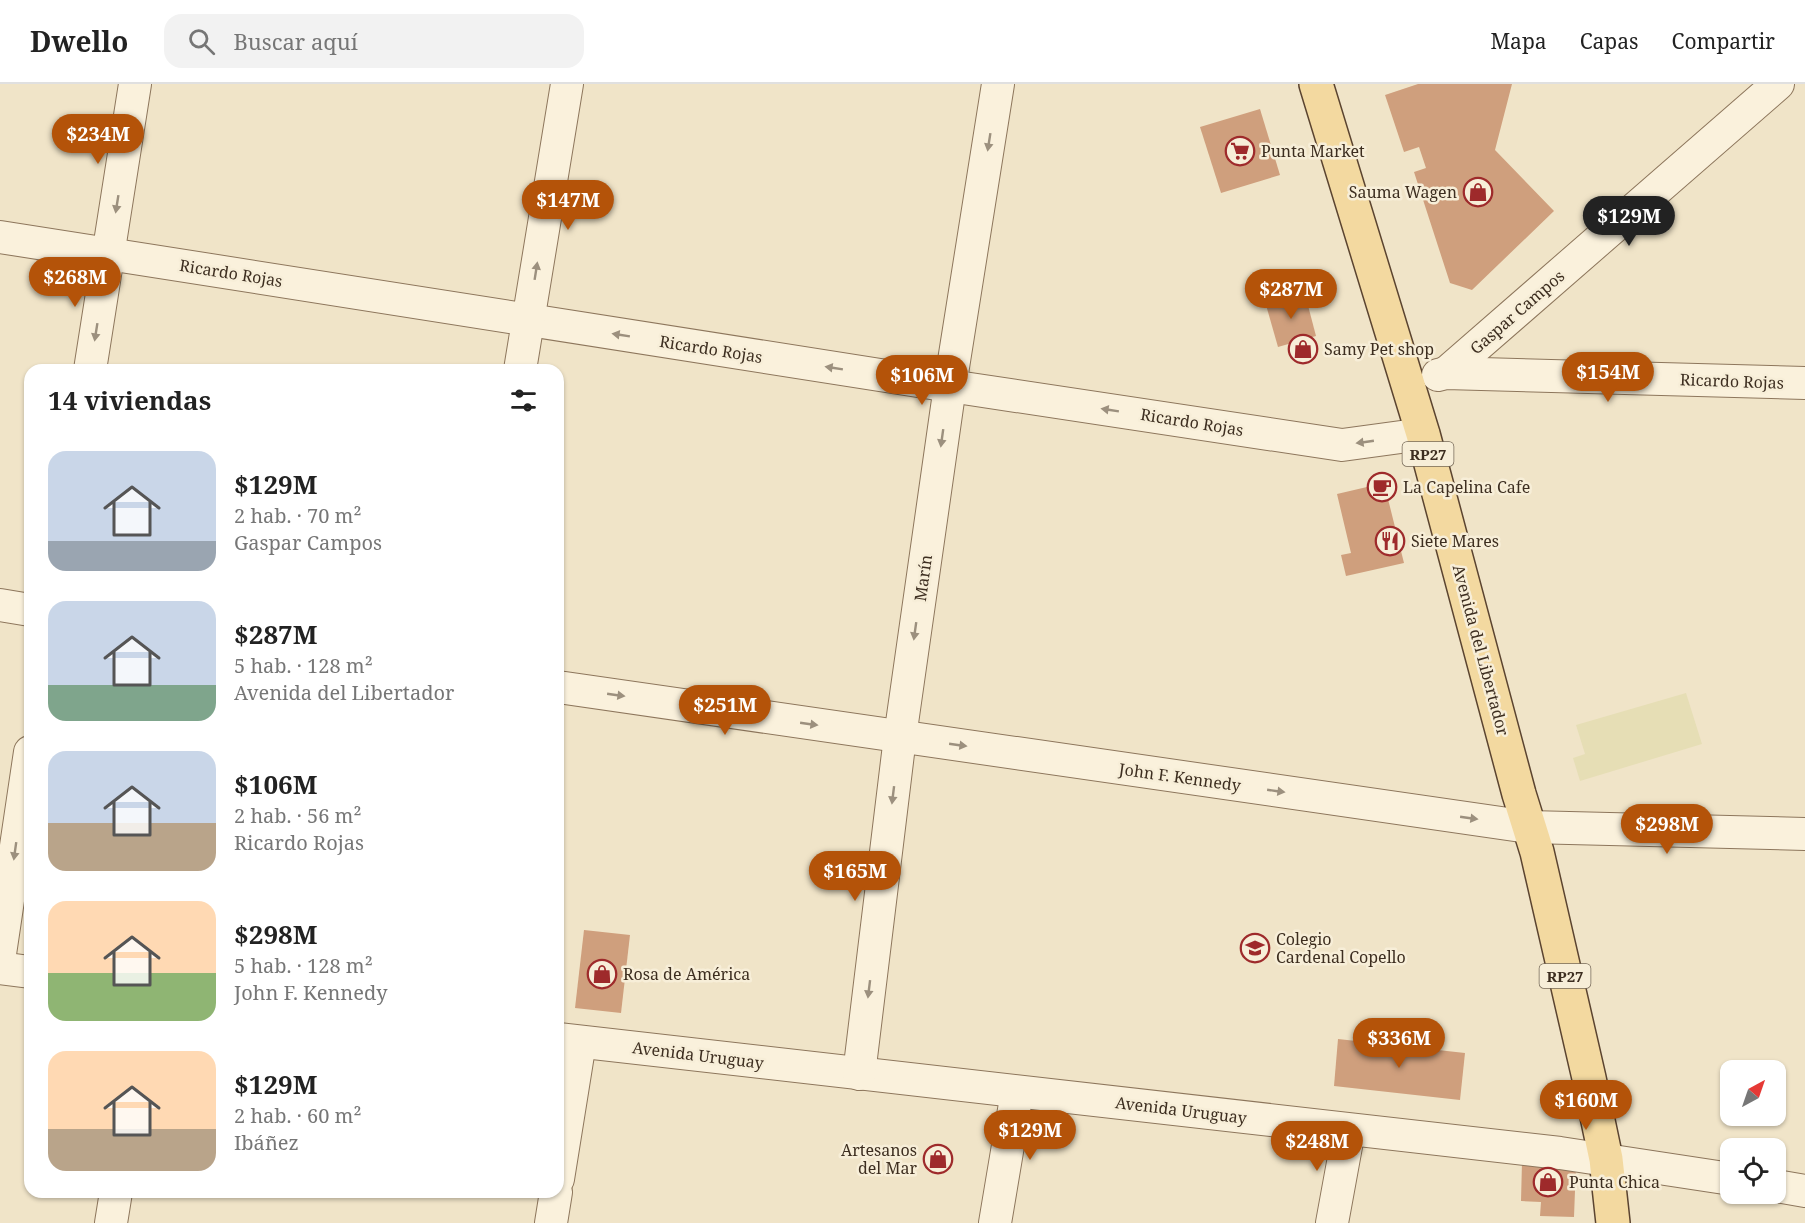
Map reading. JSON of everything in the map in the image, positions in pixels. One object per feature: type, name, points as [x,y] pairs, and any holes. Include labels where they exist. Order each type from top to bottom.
[{"type":"main road","name":"Avenida del Libertador","points":[[1316,84],[1423,434],[1529,827],[1606,1159],[1613,1223]]},
{"type":"street","points":[[91,364],[135,84]]},
{"type":"street","points":[[521,364],[567,84]]},
{"type":"street","name":"Marín","points":[[859,1074],[900,737],[950,386],[998,84]]},
{"type":"street","name":"Gaspar Campos","points":[[1446,374],[1778,84]]},
{"type":"street","name":"Ricardo Rojas","points":[[0,237],[1342,445],[1423,434]]},
{"type":"street","name":"Ricardo Rojas","points":[[1407,381],[1446,374],[1805,383]]},
{"type":"street","points":[[0,605],[24,609]]},
{"type":"street","name":"John F. Kennedy","points":[[564,688],[1529,827],[1805,834]]},
{"type":"street","points":[[0,954],[24,792]]},
{"type":"street","points":[[0,968],[24,971]]},
{"type":"street","points":[[564,1103],[569,1040]]},
{"type":"street","name":"Avenida Uruguay","points":[[569,1040],[1606,1159],[1720,1177]]},
{"type":"street","points":[[995,1223],[1017,1092]]},
{"type":"street","points":[[1332,1223],[1349,1130]]},
{"type":"street","points":[[1786,1188],[1805,1191]]},
{"type":"street","points":[[111,1223],[115,1198]]},
{"type":"street","points":[[551,1223],[555,1198]]},
{"type":"shaded area","points":[[1686,693],[1702,744],[1580,781],[1573,758],[1585,754],[1576,725]]},
{"type":"building","name":"Sauma Wagen","points":[[1418,84],[1512,84],[1495,150],[1554,211],[1472,290],[1450,283],[1414,172],[1426,168],[1419,147],[1404,152],[1385,95]]},
{"type":"building","name":"Punta Market","points":[[1260,109],[1280,175],[1221,193],[1200,127]]},
{"type":"building","points":[[1305,294],[1316,336],[1278,347],[1266,305]]},
{"type":"building","points":[[1384,483],[1404,563],[1346,576],[1341,555],[1351,553],[1337,494]]},
{"type":"building","name":"Rosa de América","points":[[584,930],[630,935],[621,1013],[575,1008]]},
{"type":"building","points":[[1338,1039],[1465,1053],[1460,1100],[1334,1086]]},
{"type":"building","name":"Punta Chica","points":[[1522,1162],[1576,1164],[1574,1217],[1540,1216],[1541,1202],[1521,1201]]},
{"type":"place","name":"Punta Market","points":[[1240,151]]},
{"type":"place","name":"Sauma Wagen","points":[[1478,192]]},
{"type":"place","name":"Samy Pet shop","points":[[1303,349]]},
{"type":"place","name":"La Capelina Cafe","points":[[1382,487]]},
{"type":"place","name":"Siete Mares","points":[[1390,541]]},
{"type":"place","name":"Colegio Cardenal Copello","points":[[1255,948]]},
{"type":"place","name":"Rosa de América","points":[[602,974]]},
{"type":"place","name":"Artesanos del Mar","points":[[938,1159]]},
{"type":"place","name":"Punta Chica","points":[[1548,1182]]}]
